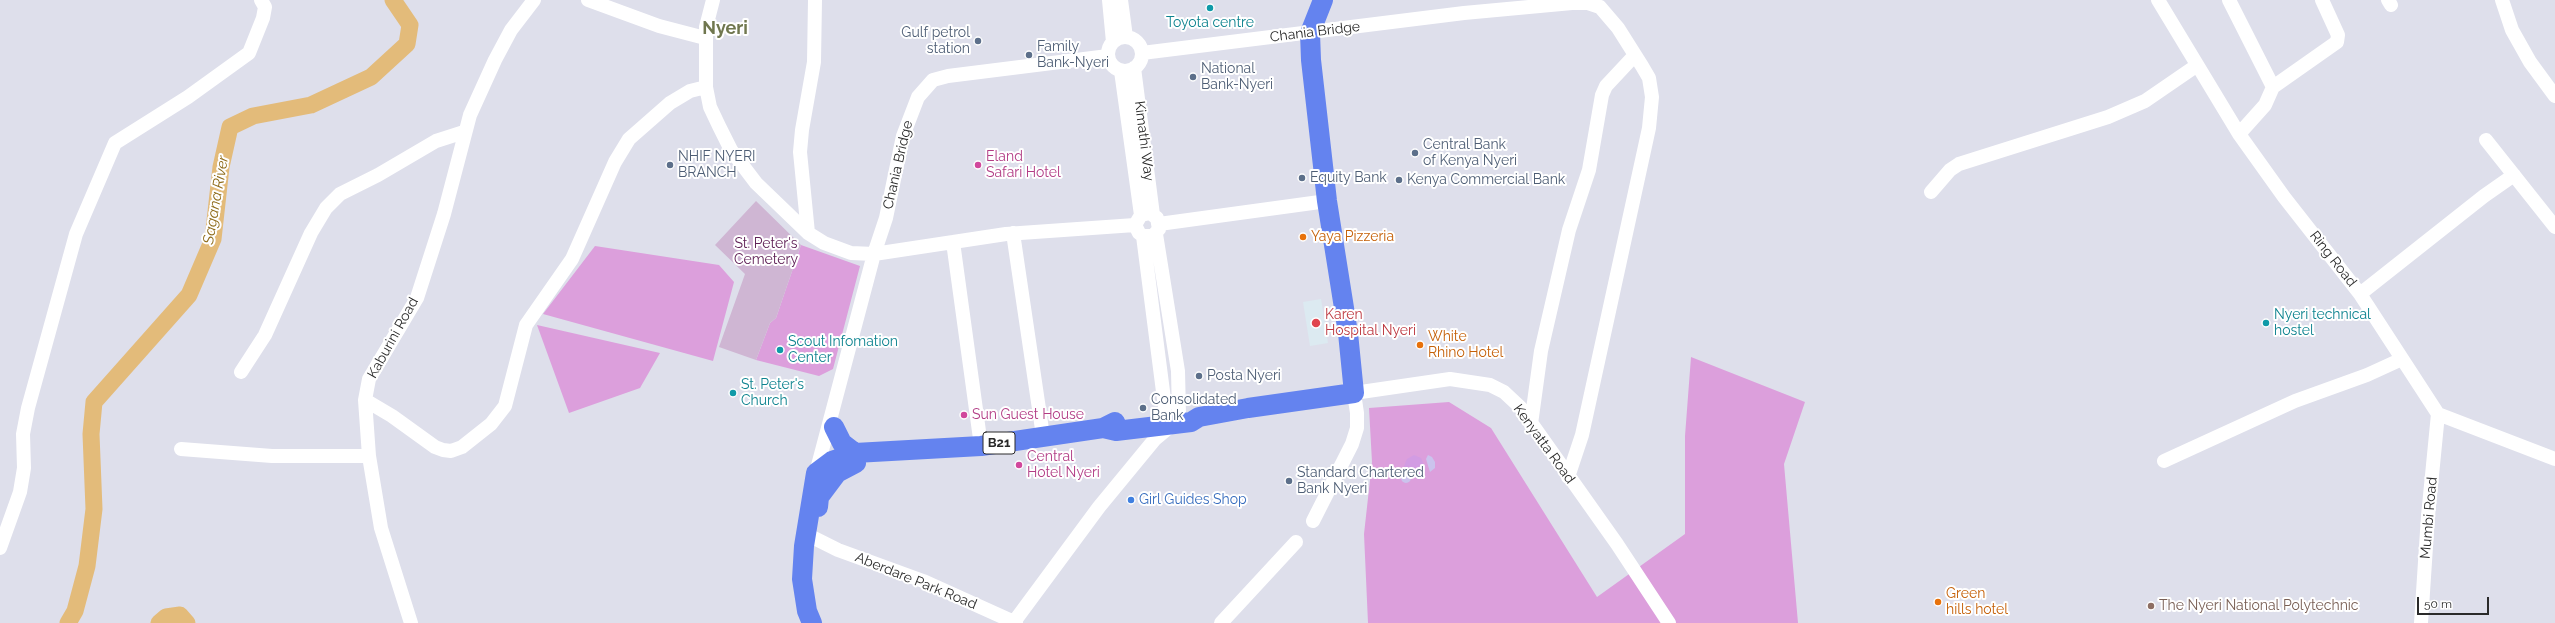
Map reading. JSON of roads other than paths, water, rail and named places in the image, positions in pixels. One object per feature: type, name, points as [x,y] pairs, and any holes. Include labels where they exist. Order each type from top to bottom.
[{"type":"highway","points":[[1323,0],[1310,33],[1327,201],[1348,333],[1354,393]]},
{"type":"highway","name":"B21","points":[[820,469],[841,456],[855,454],[981,446],[1104,428],[1116,431],[1167,423],[1191,422],[1199,416],[1354,393]]},
{"type":"highway","points":[[834,427],[842,443],[855,454]]},
{"type":"highway","name":"B21","points":[[819,496],[844,468],[895,452]]},
{"type":"highway","points":[[812,623],[807,611],[802,579],[820,469]]},
{"type":"highway","points":[[819,496],[809,541],[812,597],[821,623]]},
{"type":"street","points":[[0,548],[20,492],[24,468],[24,434],[28,408],[76,234],[115,144],[188,97],[249,53],[263,18],[265,7],[261,0]]},
{"type":"street","name":"Kaburini Road","points":[[411,623],[381,528],[369,456],[365,400],[369,379],[417,298],[444,214],[464,132],[494,60],[511,30],[534,0]]},
{"type":"street","points":[[588,0],[659,26],[706,38]]},
{"type":"street","points":[[713,0],[706,38],[706,87],[710,107],[732,150],[756,182],[808,233],[838,250],[874,254],[1013,233],[1148,225],[1327,201]]},
{"type":"street","points":[[808,233],[800,152],[802,130],[814,62],[815,0]]},
{"type":"street","points":[[1109,0],[1120,39]]},
{"type":"street","points":[[1120,39],[1121,0]]},
{"type":"street","name":"Ring Road","points":[[2158,0],[2196,66],[2239,134],[2284,197],[2360,294],[2438,414]]},
{"type":"street","points":[[2230,0],[2273,87]]},
{"type":"street","points":[[2239,134],[2265,105],[2273,87],[2337,42],[2338,35],[2322,0]]},
{"type":"street","points":[[2502,0],[2512,30],[2530,62],[2555,96]]},
{"type":"street","name":"Chania Bridge","points":[[1142,53],[1464,13],[1574,2],[1604,4]]},
{"type":"street","points":[[1568,477],[1582,435],[1649,128],[1652,97],[1649,78],[1604,4]]},
{"type":"street","points":[[1120,39],[1135,40],[1142,53],[1140,62],[1128,69],[1112,65],[1108,56],[1109,48],[1120,39]]},
{"type":"street","points":[[1531,424],[1541,351],[1569,230],[1589,170],[1602,95],[1606,86],[1636,55]]},
{"type":"street","name":"Chania Bridge","points":[[820,469],[834,427],[848,358],[874,254],[886,218],[911,112],[918,97],[933,80],[948,76],[1108,56]]},
{"type":"street","points":[[1931,192],[1950,170],[1959,164],[2108,117],[2145,101],[2196,66]]},
{"type":"street","name":"Kimathi Way","points":[[1128,69],[1148,225],[1167,423]]},
{"type":"street","points":[[365,400],[392,416],[435,448],[443,450],[451,451],[462,447],[491,424],[505,406],[526,325],[572,259],[615,162],[629,139],[670,102],[690,91],[706,87]]},
{"type":"street","points":[[241,372],[264,335],[311,233],[326,208],[340,194],[378,175],[436,141],[464,132]]},
{"type":"street","points":[[2486,140],[2555,227]]},
{"type":"street","points":[[2360,294],[2484,196],[2514,175]]},
{"type":"street","points":[[1013,233],[1043,436]]},
{"type":"street","points":[[953,242],[981,446]]},
{"type":"street","name":"Chania Bridge","points":[[819,496],[820,469],[838,386],[848,358]]},
{"type":"street","points":[[2164,461],[2294,401],[2367,375],[2402,359]]},
{"type":"street","name":"Kenyatta Road","points":[[1354,393],[1450,379],[1479,383],[1504,392],[1520,407],[1568,477],[1617,544],[1669,623]]},
{"type":"street","points":[[1313,521],[1352,444],[1357,428],[1357,413],[1354,393]]},
{"type":"street","points":[[2438,414],[2555,459]]},
{"type":"street","name":"Mumbi Road","points":[[2421,623],[2428,516],[2438,414]]},
{"type":"street","points":[[1015,622],[1099,507],[1167,423]]},
{"type":"street","points":[[180,449],[272,456],[369,456]]},
{"type":"street","name":"Aberdare Park Road","points":[[809,541],[923,581],[1015,622]]},
{"type":"street","points":[[1221,623],[1296,542]]},
{"type":"waterway","name":"Sagana River","points":[[68,623],[75,611],[87,566],[94,509],[91,434],[94,402],[189,295],[213,239],[221,167],[230,127],[253,116],[311,105],[371,77],[407,44],[410,25],[393,0]]},
{"type":"waterway","name":"Sagana River","points":[[159,623],[166,617],[180,615],[187,623]]},
{"type":"place","name":"Toyota centre","points":[[1210,8]]},
{"type":"place","name":"Gulf petrol station","points":[[978,41]]},
{"type":"place","name":"Family Bank-Nyeri","points":[[1029,55]]},
{"type":"place","name":"National Bank-Nyeri","points":[[1193,77]]},
{"type":"place","name":"Central Bank of Kenya Nyeri","points":[[1415,153]]},
{"type":"place","name":"NHIF NYERI BRANCH","points":[[670,165]]},
{"type":"place","name":"Eland Safari Hotel","points":[[978,165]]},
{"type":"place","name":"Equity Bank","points":[[1302,178]]},
{"type":"place","name":"Kenya Commercial Bank","points":[[1399,180]]},
{"type":"place","name":"Yaya Pizzeria","points":[[1303,237]]},
{"type":"place","name":"Karen Hospital Nyeri","points":[[1316,323]]},
{"type":"place","name":"Nyeri technical hostel","points":[[2266,323]]},
{"type":"place","name":"White Rhino Hotel","points":[[1420,345]]},
{"type":"place","name":"Scout Infomation Center","points":[[780,350]]},
{"type":"place","name":"Posta Nyeri","points":[[1199,376]]},
{"type":"place","name":"St. Peter's Church","points":[[733,393]]},
{"type":"place","name":"Consolidated Bank","points":[[1143,408]]},
{"type":"place","name":"Sun Guest House","points":[[964,415]]},
{"type":"place","name":"Central Hotel Nyeri","points":[[1019,465]]},
{"type":"place","name":"Standard Chartered Bank Nyeri","points":[[1289,481]]},
{"type":"place","name":"Girl Guides Shop","points":[[1131,500]]},
{"type":"place","name":"Green hills hotel","points":[[1938,602]]},
{"type":"place","name":"The Nyeri National Polytechnic","points":[[2151,606]]},
{"type":"district","name":"Nyeri","points":[[725,29]]},
{"type":"park label","name":"St. Peter's Cemetery","points":[[766,252]]}]
